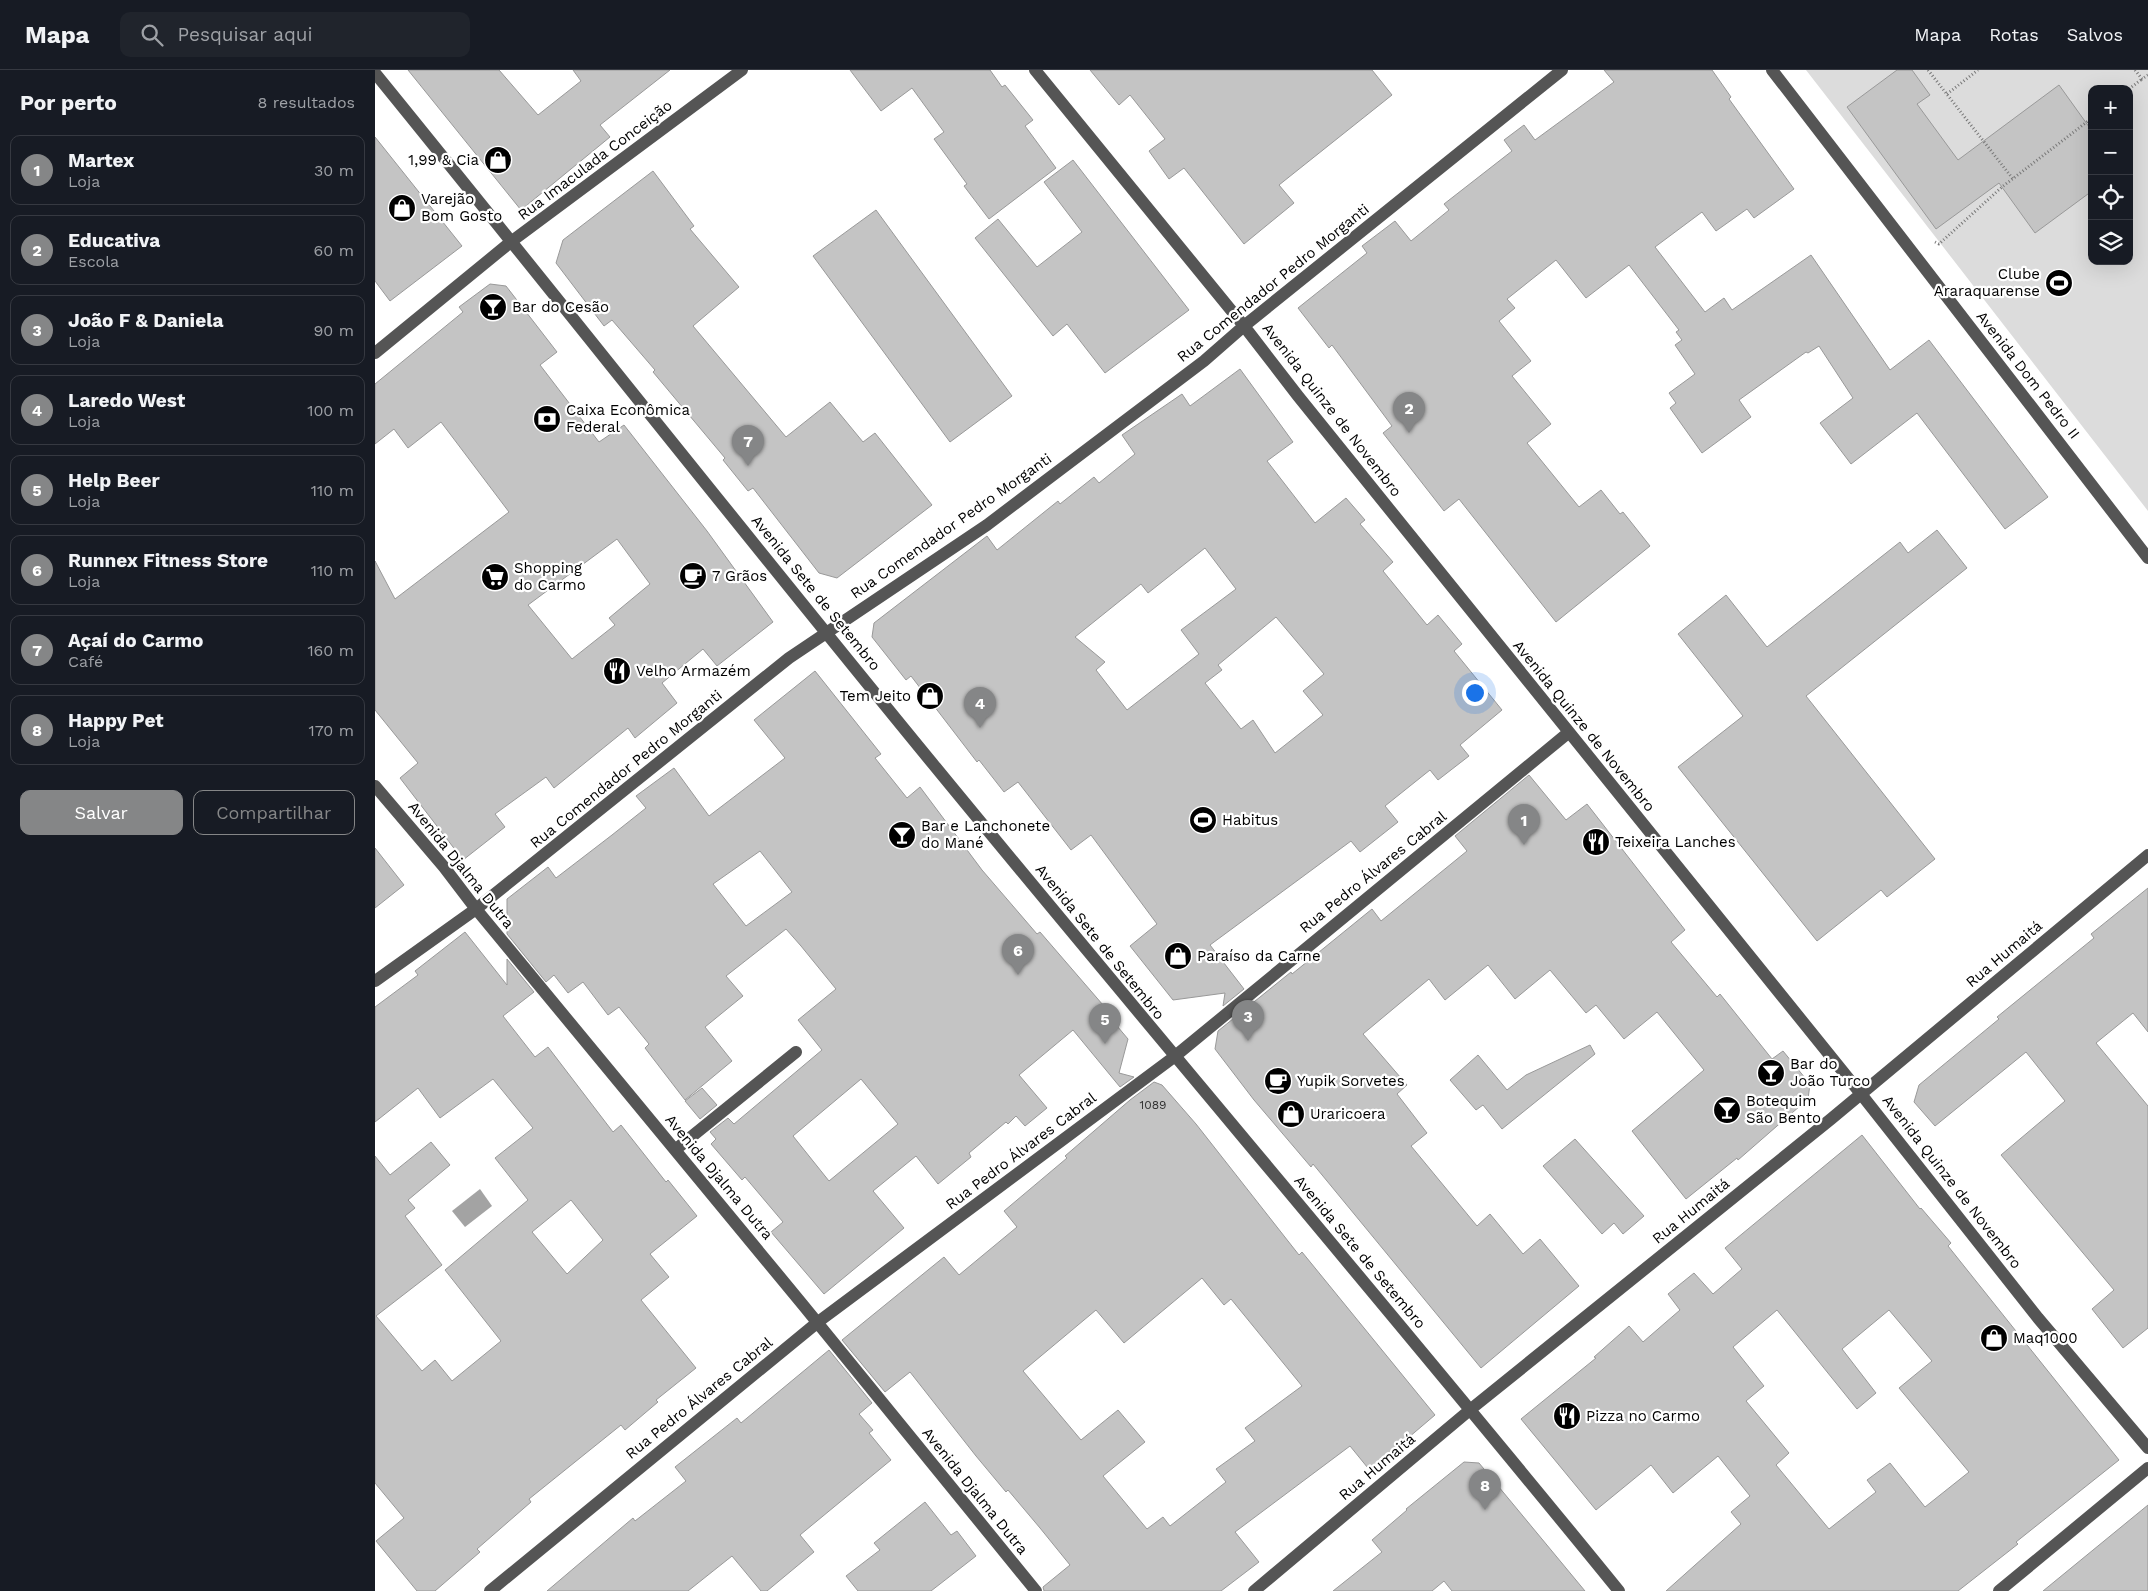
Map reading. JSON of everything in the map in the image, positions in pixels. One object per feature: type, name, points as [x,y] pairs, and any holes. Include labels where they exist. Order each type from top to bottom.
[{"type":"street","name":"Rua Imaculada Conceição","points":[[375,353],[512,241],[742,70]]},
{"type":"street","name":"Avenida Quinze de Novembro","points":[[1035,70],[1244,326],[1568,733],[1861,1094],[2038,1318],[2148,1448]]},
{"type":"street","name":"Rua Comendador Pedro Morganti","points":[[375,980],[476,909],[789,658],[987,525],[1204,361],[1244,326],[1563,70]]},
{"type":"street","name":"Avenida Dom Pedro II","points":[[1772,70],[2148,558]]},
{"type":"street","name":"Avenida Sete de Setembro","points":[[375,73],[827,633],[1174,1057],[1471,1410],[1619,1591]]},
{"type":"street","name":"Rua Pedro Álvares Cabral","points":[[490,1591],[818,1322],[1174,1057],[1568,733]]},
{"type":"street","name":"Avenida Djalma Dutra","points":[[375,786],[444,866],[476,909],[818,1322],[1036,1591]]},
{"type":"street","name":"Rua Humaitá","points":[[1254,1591],[1471,1410],[1861,1094],[2148,855]]},
{"type":"street","points":[[675,1150],[796,1052]]},
{"type":"street","points":[[1999,1591],[2148,1468]]},
{"type":"path","points":[[1928,70],[2013,179]]},
{"type":"path","points":[[1947,94],[1979,70]]},
{"type":"path","points":[[2135,70],[2142,79]]},
{"type":"path","points":[[2133,86],[2148,75]]},
{"type":"path","points":[[1896,231],[1939,244],[2013,179],[2088,121]]},
{"type":"shaded area","name":"Clube Araraquarense","points":[[1806,70],[2148,70],[2148,511]]},
{"type":"shaded area","points":[[480,1189],[492,1206],[465,1227],[452,1211]]},
{"type":"building","points":[[408,70],[499,70],[538,115],[581,81],[573,70],[670,70],[600,125],[610,137],[521,210]]},
{"type":"building","points":[[850,70],[990,70],[1002,87],[1005,85],[1033,120],[1025,126],[1056,168],[989,219],[964,186],[967,184],[934,139],[944,132],[912,88],[881,111]]},
{"type":"building","points":[[1090,70],[1372,70],[1392,95],[1279,185],[1294,203],[1244,244],[1184,168],[1169,179],[1149,151],[1165,139],[1130,95],[1119,105]]},
{"type":"building","points":[[1604,70],[1712,70],[1731,97],[1729,99],[1794,189],[1754,218],[1747,209],[1716,231],[1702,212],[1655,247],[1705,312],[1724,298],[1732,310],[1811,255],[1890,370],[1929,340],[2048,497],[2005,529],[1917,413],[1851,464],[1820,423],[1853,398],[1819,346],[1808,353],[1806,352],[1739,400],[1751,417],[1702,453],[1670,408],[1676,403],[1669,393],[1695,374],[1675,345],[1682,340],[1676,332],[1679,330],[1629,265],[1586,298],[1556,260],[1507,299],[1515,308],[1499,321],[1531,361],[1512,376],[1551,424],[1527,443],[1579,507],[1601,490],[1620,514],[1623,512],[1650,546],[1556,622],[1459,499],[1444,511],[1383,433],[1392,426],[1332,345],[1329,348],[1298,308],[1367,253],[1362,246],[1395,221],[1411,241],[1449,210],[1444,204],[1512,151],[1504,140],[1524,125],[1535,140],[1614,82]]},
{"type":"building","points":[[1897,70],[1912,70],[1930,95],[1917,104],[1958,160],[2059,85],[2088,125],[2088,194],[2035,233],[1999,183],[1936,229],[1847,107]]},
{"type":"building","points":[[375,137],[462,246],[390,301],[375,281]]},
{"type":"building","points":[[1073,160],[1189,310],[1105,373],[1067,324],[1053,336],[975,238],[998,219],[1037,267],[1082,232],[1044,182]]},
{"type":"building","points":[[653,171],[694,226],[690,229],[739,287],[693,326],[786,437],[830,402],[863,442],[875,433],[932,505],[837,578],[819,573],[753,488],[748,491],[723,460],[725,458],[653,372],[655,370],[612,320],[604,326],[556,263],[563,240]]},
{"type":"building","points":[[876,210],[1012,396],[950,442],[813,256]]},
{"type":"building","points":[[490,284],[506,286],[557,352],[540,365],[599,442],[624,425],[707,531],[773,622],[717,666],[703,649],[662,683],[677,703],[635,738],[628,728],[554,788],[546,777],[495,814],[505,827],[463,860],[400,778],[418,763],[375,710],[375,561],[395,599],[509,512],[441,422],[408,448],[394,429],[375,444],[375,384],[463,312],[459,307]],"holes":[[[617,539],[650,584],[609,618],[615,625],[572,659],[528,605]]]},
{"type":"building","points":[[1240,369],[1293,442],[1267,461],[1315,523],[1346,498],[1365,520],[1360,524],[1393,562],[1383,571],[1427,625],[1438,615],[1462,644],[1454,651],[1502,710],[1460,745],[1469,756],[1438,780],[1430,770],[1385,806],[1398,822],[1360,852],[1351,841],[1210,945],[1244,989],[1223,1006],[1225,993],[1173,1000],[1130,946],[1157,924],[1091,835],[1071,850],[1018,782],[1004,792],[979,760],[977,762],[911,676],[906,680],[872,637],[874,623],[987,536],[997,550],[1058,501],[1060,504],[1094,477],[1099,483],[1135,454],[1122,435],[1182,394],[1190,406]],"holes":[[[1205,548],[1236,589],[1181,630],[1199,654],[1127,710],[1096,670],[1105,662],[1075,637],[1141,584],[1148,593]],[[1276,617],[1324,674],[1303,691],[1323,715],[1275,753],[1253,720],[1241,729],[1205,683],[1222,670],[1218,665]]]},
{"type":"building","points":[[1937,530],[1967,568],[1806,696],[1935,859],[1887,897],[1881,890],[1817,941],[1678,767],[1743,716],[1678,634],[1726,595],[1767,647],[1900,542],[1908,553]]},
{"type":"building","points":[[815,671],[881,754],[875,758],[907,798],[920,787],[982,870],[1037,934],[1040,932],[1103,1005],[1101,1007],[1128,1039],[1119,1073],[1134,1077],[1120,1087],[1073,1030],[1019,1075],[1047,1108],[1025,1126],[1016,1116],[1008,1124],[1006,1122],[969,1153],[971,1157],[938,1184],[916,1156],[873,1191],[904,1228],[824,1294],[771,1232],[783,1222],[745,1177],[742,1180],[711,1144],[716,1139],[710,1132],[728,1118],[734,1124],[822,1050],[798,1020],[836,989],[801,946],[786,929],[726,976],[743,996],[705,1027],[732,1061],[685,1100],[645,1048],[649,1044],[619,1007],[608,1015],[583,982],[568,993],[554,975],[546,982],[507,934],[507,899],[548,867],[556,878],[612,835],[646,808],[636,796],[674,768],[709,816],[785,758],[754,720]],"holes":[[[760,851],[792,892],[746,926],[713,884]],[[861,1079],[898,1124],[829,1181],[793,1136]]]},
{"type":"building","points":[[1529,775],[1566,820],[1587,804],[1685,930],[1671,942],[1717,997],[1720,994],[1772,1059],[1783,1051],[1810,1084],[1808,1099],[1738,1160],[1737,1158],[1686,1199],[1632,1131],[1704,1070],[1657,1012],[1624,1039],[1596,1005],[1586,1013],[1550,970],[1515,999],[1488,965],[1445,1000],[1429,979],[1363,1034],[1407,1085],[1397,1094],[1427,1133],[1411,1146],[1477,1226],[1490,1214],[1523,1254],[1540,1239],[1579,1286],[1481,1368],[1313,1164],[1311,1167],[1254,1100],[1215,1049],[1218,1031],[1291,972],[1292,974],[1372,909],[1381,921],[1467,851],[1455,836]]},
{"type":"building","points":[[375,848],[404,885],[375,908]]},
{"type":"building","points":[[2148,888],[2148,1032],[2133,1013],[2096,1043],[2148,1106],[2148,1328],[2123,1348],[2092,1309],[2114,1290],[2001,1155],[2065,1101],[2026,1052],[1935,1126],[1914,1102],[1919,1085],[1999,1019],[1997,1017],[2094,938],[2091,934]]},
{"type":"building","points":[[465,932],[507,985],[507,959],[534,992],[503,1016],[535,1057],[548,1047],[613,1132],[621,1125],[666,1182],[668,1180],[697,1216],[650,1254],[669,1277],[641,1300],[696,1368],[656,1400],[658,1402],[625,1430],[621,1425],[529,1499],[531,1502],[477,1549],[480,1552],[435,1591],[417,1591],[376,1541],[404,1518],[375,1483],[375,1156],[390,1175],[431,1142],[450,1165],[408,1200],[415,1208],[405,1216],[442,1265],[376,1316],[422,1371],[435,1360],[452,1381],[501,1341],[445,1270],[528,1200],[495,1158],[533,1128],[493,1079],[440,1118],[418,1088],[375,1122],[375,1007],[418,975],[415,971]],"holes":[[[571,1200],[603,1240],[567,1274],[532,1232]]]},
{"type":"building","points":[[1590,1045],[1595,1054],[1502,1129],[1483,1105],[1476,1110],[1450,1080],[1478,1055],[1507,1090],[1526,1075]]},
{"type":"building","points":[[1154,1082],[1162,1085],[1196,1124],[1299,1255],[1302,1252],[1435,1415],[1395,1449],[1397,1452],[1372,1473],[1350,1446],[1235,1532],[1259,1562],[1221,1591],[1044,1591],[1043,1587],[1070,1565],[1008,1490],[1006,1492],[976,1456],[910,1372],[885,1392],[842,1340],[944,1257],[959,1275],[1017,1227],[1004,1211],[1067,1158],[1065,1156],[1130,1100]],"holes":[[[1202,1278],[1224,1305],[1231,1299],[1302,1386],[1245,1428],[1255,1441],[1216,1469],[1226,1482],[1170,1526],[1163,1517],[1147,1529],[1103,1476],[1145,1442],[1118,1410],[1081,1440],[1023,1371],[1096,1310],[1124,1343]]]},
{"type":"building","points":[[702,1088],[717,1105],[700,1119],[685,1101]]},
{"type":"building","points":[[1862,1135],[1920,1209],[1951,1243],[1948,1246],[2119,1460],[1958,1591],[1666,1591],[1741,1524],[1731,1512],[1750,1496],[1718,1456],[1673,1493],[1651,1465],[1596,1510],[1521,1419],[1596,1358],[1594,1357],[1629,1326],[1643,1342],[1680,1310],[1668,1294],[1694,1273],[1713,1294],[1742,1269],[1725,1248]],"holes":[[[1777,1310],[1857,1409],[1876,1393],[1842,1349],[1889,1310],[1932,1361],[1899,1388],[1969,1472],[1925,1507],[1890,1463],[1867,1480],[1876,1492],[1829,1529],[1776,1465],[1789,1453],[1746,1401],[1764,1386],[1733,1347]]]},
{"type":"building","points":[[1575,1139],[1644,1216],[1623,1234],[1614,1223],[1602,1234],[1543,1166]]},
{"type":"building","points":[[829,1350],[872,1403],[859,1414],[873,1430],[869,1433],[891,1460],[800,1535],[814,1552],[767,1591],[761,1591],[732,1556],[688,1591],[547,1591],[633,1518],[635,1521],[686,1481],[675,1467],[737,1418],[741,1423]]},
{"type":"building","points":[[1464,1462],[1479,1463],[1585,1591],[1452,1591],[1444,1581],[1432,1591],[1333,1591],[1382,1552],[1372,1540],[1406,1509]]},
{"type":"building","points":[[925,1502],[951,1535],[957,1531],[976,1556],[931,1591],[858,1591],[846,1576],[880,1550],[874,1543]]},
{"type":"building","points":[[2148,1505],[2148,1591],[2043,1591]]},
{"type":"place","name":"1,99 & Cia","points":[[498,160]]},
{"type":"place","name":"Varejão Bom Gosto","points":[[402,208]]},
{"type":"place","name":"Clube Araraquarense","points":[[2059,283]]},
{"type":"place","name":"Bar do Cesão","points":[[493,307]]},
{"type":"place","name":"Caixa Econômica Federal","points":[[547,419]]},
{"type":"place","name":"Educativa","points":[[1409,433]]},
{"type":"place","name":"Açaí do Carmo","points":[[748,466]]},
{"type":"place","name":"7 Grãos","points":[[693,576]]},
{"type":"place","name":"Shopping do Carmo","points":[[495,577]]},
{"type":"place","name":"Velho Armazém","points":[[617,671]]},
{"type":"place","name":"Tem Jeito","points":[[930,696]]},
{"type":"place","name":"Laredo West","points":[[980,728]]},
{"type":"place","name":"Habitus","points":[[1203,820]]},
{"type":"place","name":"Bar e Lanchonete do Mané","points":[[902,835]]},
{"type":"place","name":"Teixeira Lanches","points":[[1596,842]]},
{"type":"place","name":"Martex","points":[[1524,845]]},
{"type":"place","name":"Paraíso da Carne","points":[[1178,956]]},
{"type":"place","name":"Runnex Fitness Store","points":[[1018,975]]},
{"type":"place","name":"João F & Daniela","points":[[1248,1041]]},
{"type":"place","name":"Help Beer","points":[[1105,1044]]},
{"type":"place","name":"Bar do João Turco","points":[[1771,1073]]},
{"type":"place","name":"Yupik Sorvetes","points":[[1278,1081]]},
{"type":"place","name":"Botequim São Bento","points":[[1727,1110]]},
{"type":"place","name":"Uraricoera","points":[[1291,1114]]},
{"type":"place","name":"Maq1000","points":[[1994,1338]]},
{"type":"place","name":"Pizza no Carmo","points":[[1567,1416]]},
{"type":"place","name":"Happy Pet","points":[[1485,1510]]}]
